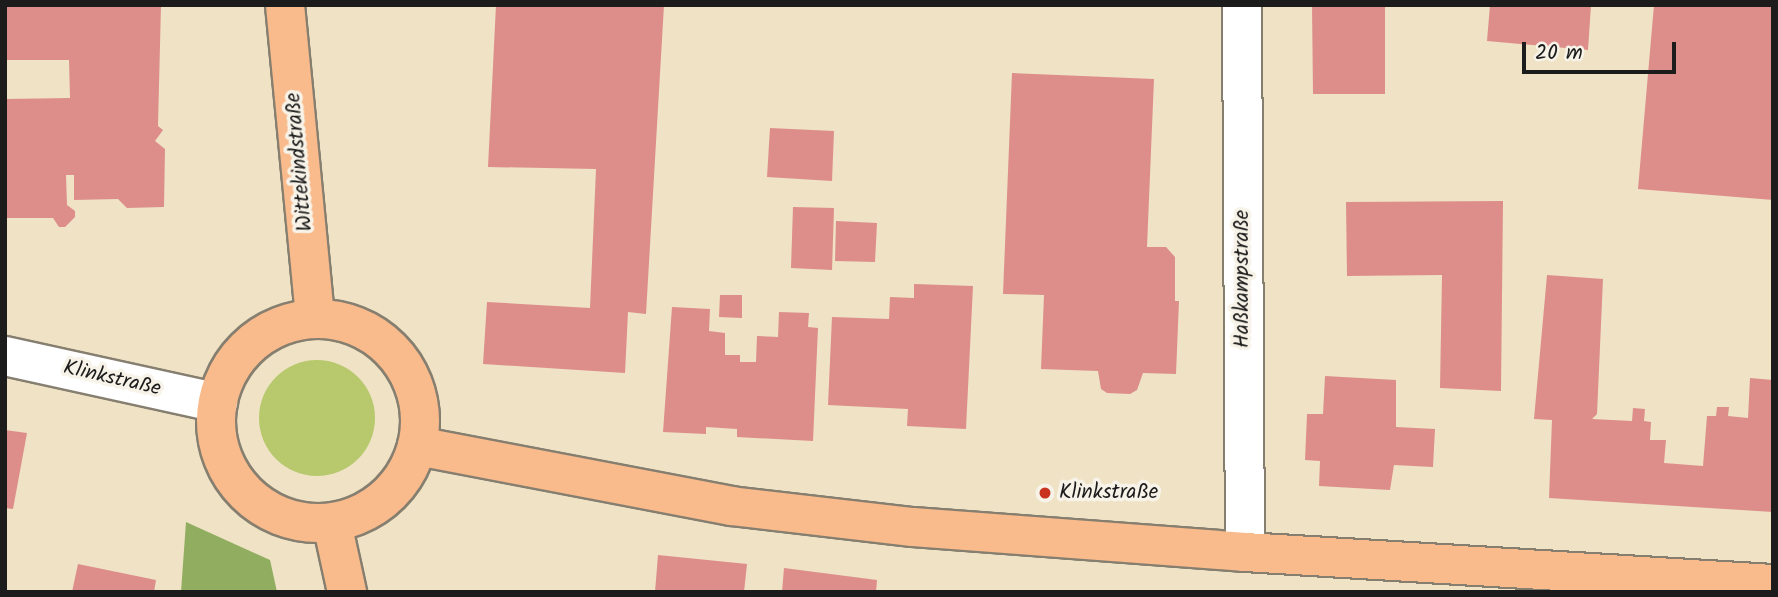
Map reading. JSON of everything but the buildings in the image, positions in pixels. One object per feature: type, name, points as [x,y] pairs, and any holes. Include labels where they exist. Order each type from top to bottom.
[{"type":"main road","name":"Wittekindstraße","points":[[285,5],[315,319]]},
{"type":"main road","points":[[315,319],[346,323],[375,336],[398,357],[414,384],[421,414],[417,446],[406,474],[387,498],[361,514],[331,523],[300,522],[270,512],[244,492],[226,466],[217,435],[218,403],[229,371],[252,344],[281,326],[315,319]]},
{"type":"main road","points":[[417,446],[731,506],[913,527],[1245,552],[1773,584]]},
{"type":"main road","points":[[331,523],[347,592]]},
{"type":"street","name":"Haßkampstraße","points":[[1242,5],[1245,552]]},
{"type":"street","name":"Klinkstraße","points":[[5,355],[218,403]]},
{"type":"green space","points":[[317,360],[339,365],[358,377],[370,396],[375,418],[370,440],[358,459],[339,471],[317,476],[295,471],[276,459],[264,440],[259,418],[264,396],[276,377],[295,365]]},
{"type":"green space","points":[[186,522],[270,560],[277,592],[181,592]]},
{"type":"place","name":"Klinkstraße","points":[[1045,493]]}]
